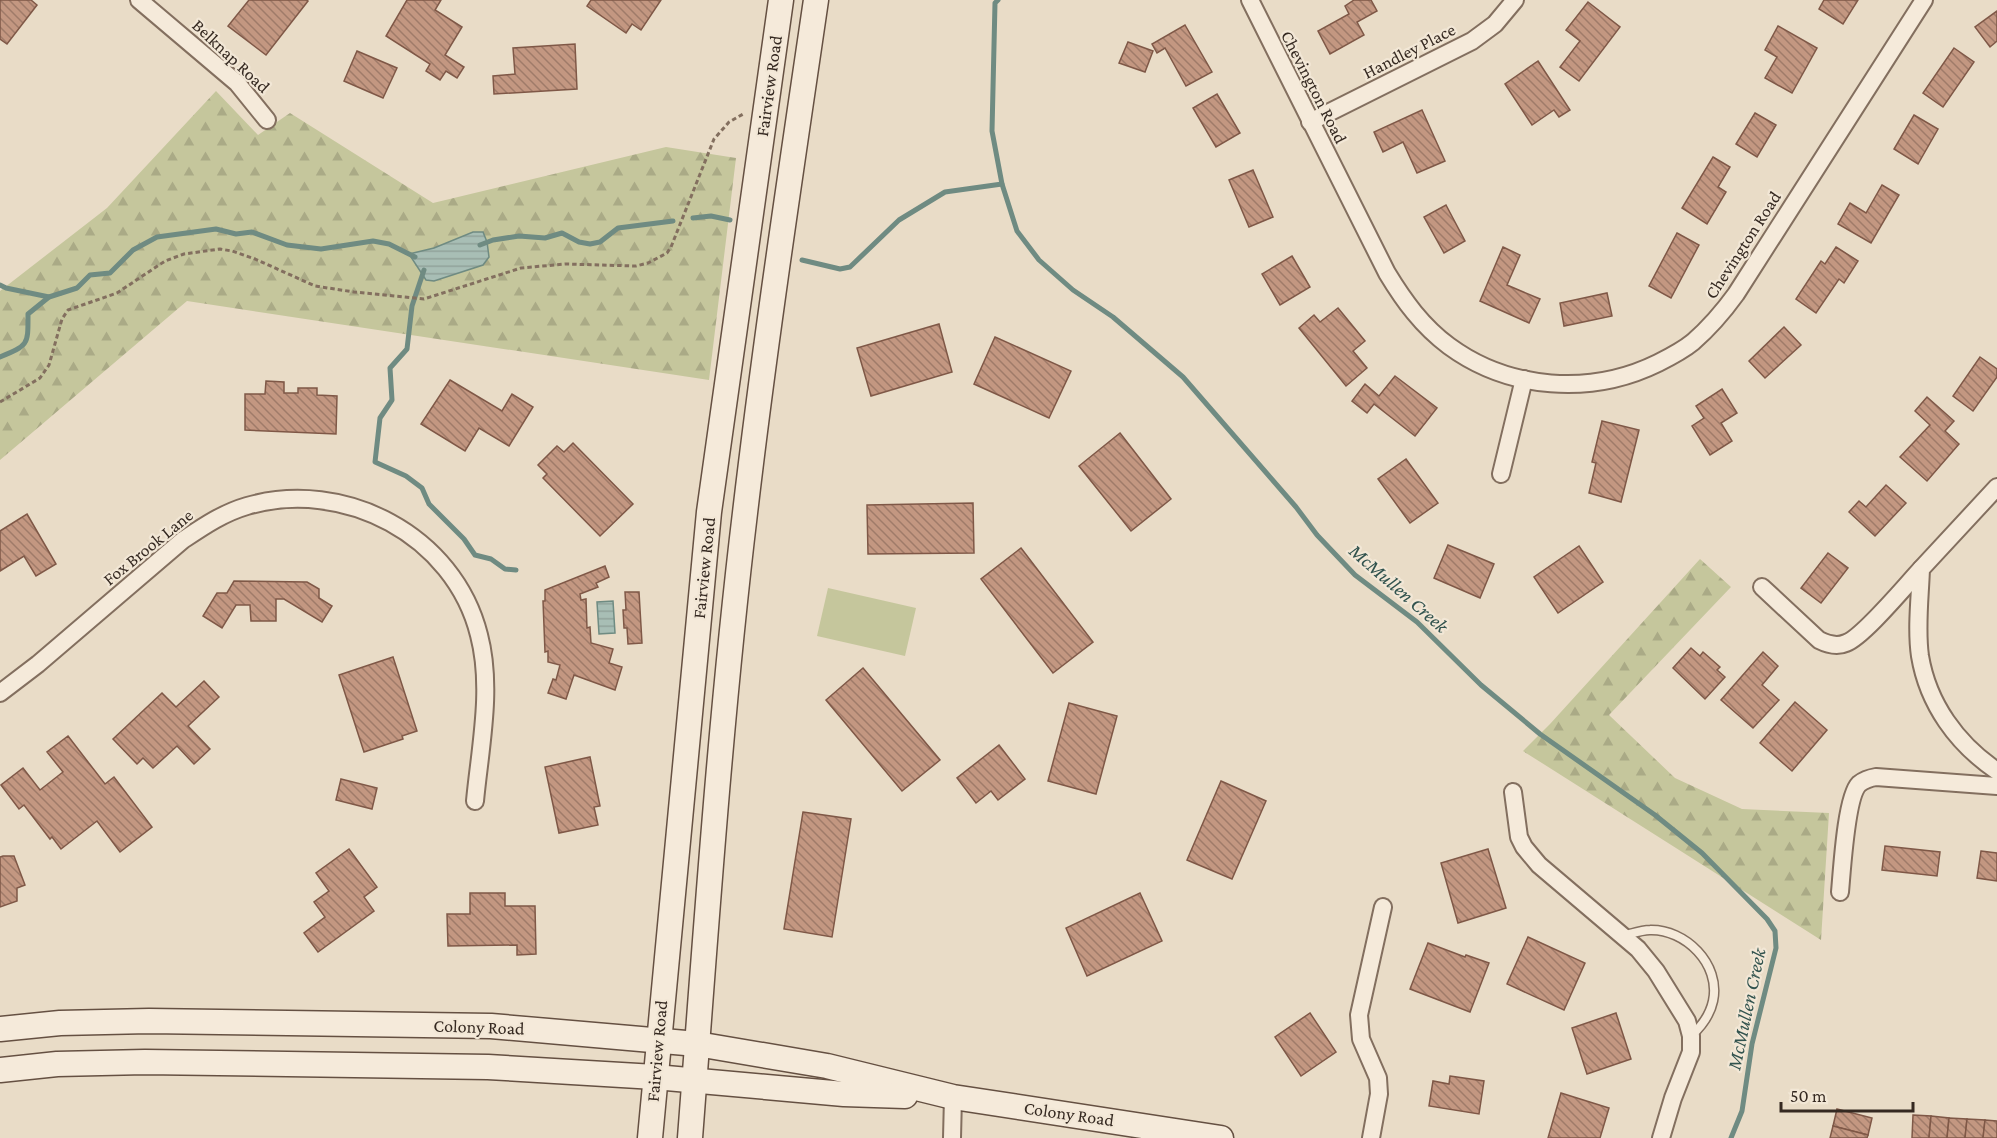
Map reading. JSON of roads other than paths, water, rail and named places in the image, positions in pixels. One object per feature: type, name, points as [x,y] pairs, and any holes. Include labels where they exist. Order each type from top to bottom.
[{"type":"main road","name":"Fairview Road","points":[[650,1138],[710,512],[781,0]]},
{"type":"main road","name":"Fairview Road","points":[[690,1138],[728,674],[744,526],[772,300],[816,0]]},
{"type":"main road","name":"Colony Road","points":[[0,1029],[60,1023],[149,1020],[491,1026],[659,1040],[697,1044],[827,1066],[953,1097],[1221,1138]]},
{"type":"main road","name":"Colony Road","points":[[0,1070],[57,1064],[146,1062],[488,1067],[655,1077],[844,1094],[953,1097]]},
{"type":"street","name":"Belknap Road","points":[[140,0],[237,83],[267,120]]},
{"type":"street","name":"Chevington Road","points":[[1250,0],[1387,273],[1404,300],[1424,324],[1449,346],[1491,369],[1524,379],[1561,385],[1593,384],[1644,370],[1692,343],[1716,321],[1736,294],[1924,0]]},
{"type":"street","name":"Handley Place","points":[[1310,122],[1472,41],[1495,24],[1515,0]]},
{"type":"street","points":[[1502,474],[1524,379]]},
{"type":"street","points":[[1762,587],[1819,640],[1829,645],[1842,644],[1858,636],[1997,487]]},
{"type":"street","name":"Fox Brook Lane","points":[[0,693],[38,664],[183,540],[209,522],[248,506],[279,500],[312,499],[342,503],[372,513],[399,527],[420,542],[452,577],[468,604],[479,634],[486,683],[475,801]]},
{"type":"street","points":[[1921,569],[1919,643],[1926,683],[1939,710],[1956,735],[1985,763],[1997,771]]},
{"type":"street","points":[[1840,892],[1851,802],[1858,785],[1863,781],[1876,777],[1997,786]]},
{"type":"street","points":[[1513,792],[1519,837],[1524,847],[1539,865],[1638,950],[1656,971],[1687,1021],[1691,1036],[1691,1052],[1673,1098],[1661,1138]]},
{"type":"street","points":[[1371,1138],[1379,1094],[1378,1078],[1361,1039],[1359,1015],[1383,907]]},
{"type":"street","points":[[952,1138],[953,1097]]},
{"type":"lane","points":[[1622,936],[1650,930],[1672,934],[1693,944],[1707,963],[1714,983],[1713,1000],[1703,1025],[1691,1036]]},
{"type":"waterway","name":"McMullen Creek","points":[[998,0],[995,3],[992,131],[1002,184],[1017,231],[1039,260],[1073,290],[1113,317],[1183,377],[1296,507],[1317,535],[1355,575],[1417,622],[1481,685],[1540,734],[1655,815],[1702,853],[1767,919],[1775,931],[1776,948],[1752,1044],[1742,1111],[1731,1138]]},
{"type":"waterway","points":[[802,260],[840,269],[850,267],[899,220],[945,192],[1002,184]]},
{"type":"waterway","points":[[693,218],[711,216],[730,220]]},
{"type":"waterway","points":[[480,245],[493,240],[519,236],[545,238],[562,233],[579,242],[590,244],[600,242],[618,228],[673,221]]},
{"type":"waterway","points":[[0,357],[17,350],[25,343],[28,332],[28,314],[49,297],[77,288],[90,275],[110,273],[133,250],[157,237],[216,229],[236,234],[252,232],[287,245],[321,249],[373,241],[389,244],[415,257]]},
{"type":"waterway","points":[[424,270],[412,306],[407,349],[390,368],[392,400],[380,418],[375,462],[406,476],[422,488],[429,504],[464,539],[475,555],[491,559],[505,569],[516,570]]},
{"type":"waterway","points":[[0,285],[49,297]]}]
